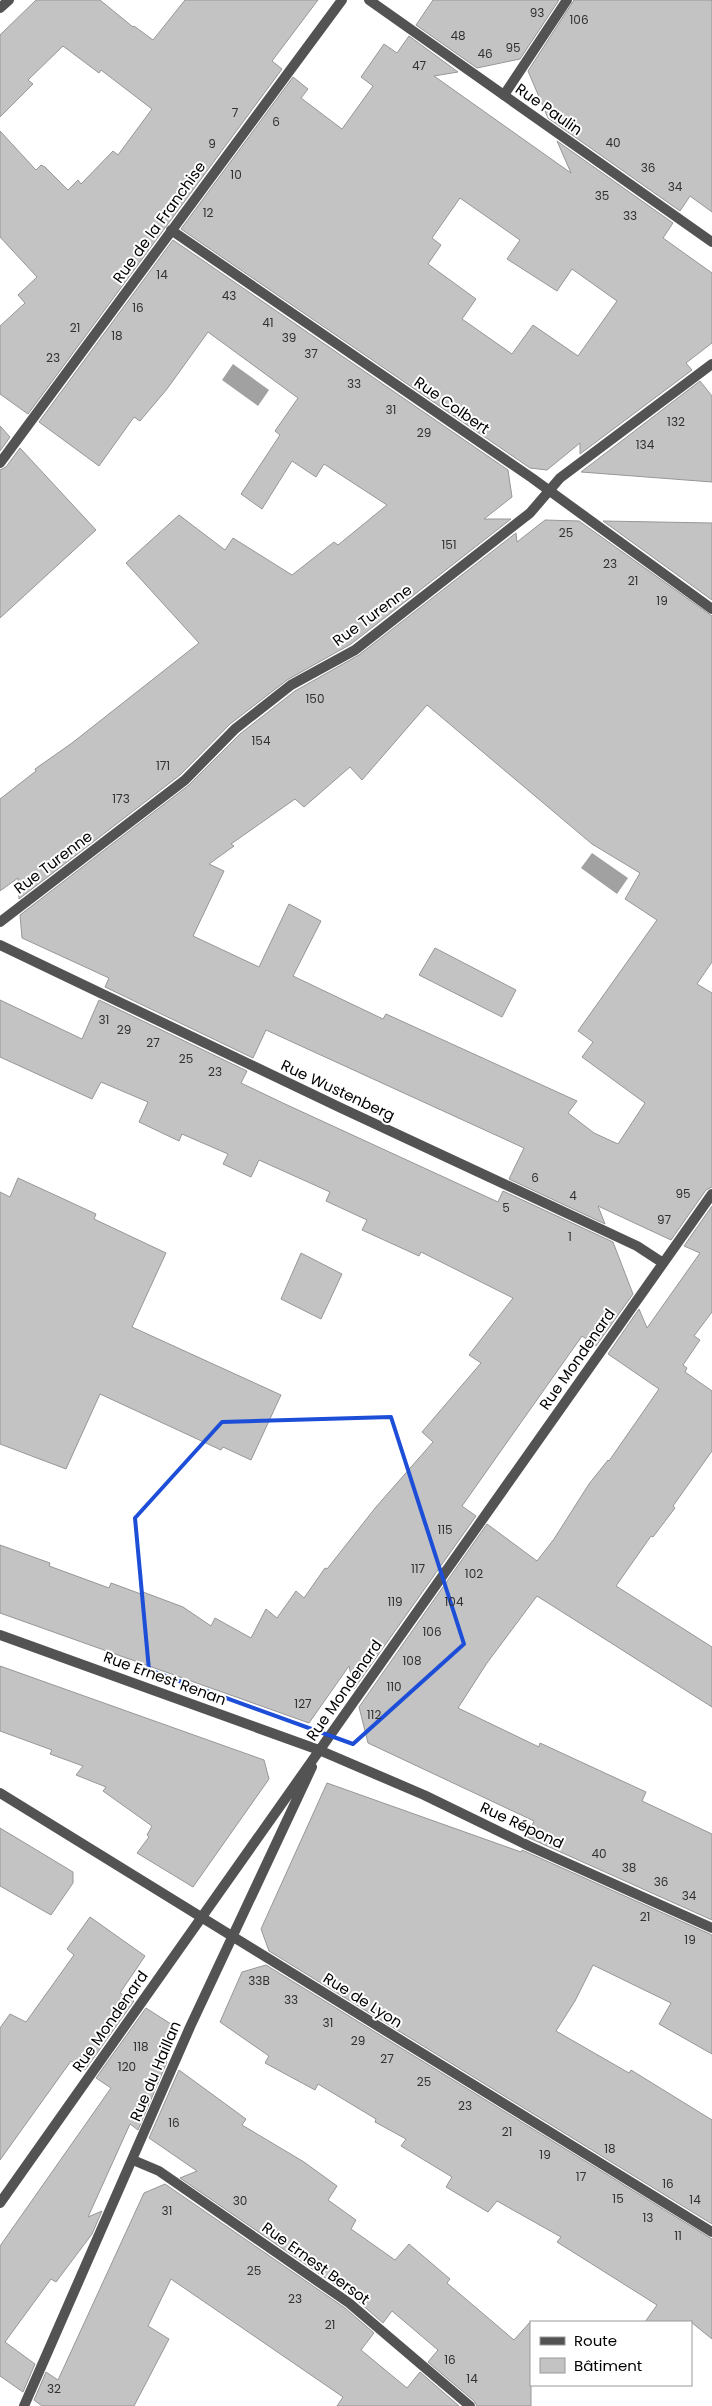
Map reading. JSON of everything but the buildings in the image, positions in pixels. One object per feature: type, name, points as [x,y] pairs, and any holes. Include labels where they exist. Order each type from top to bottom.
[{"type":"street","points":[[0,8],[8,0]]},
{"type":"street","name":"Rue de la Franchise","points":[[0,463],[342,0]]},
{"type":"street","name":"Rue Paulin","points":[[369,0],[712,242]]},
{"type":"street","points":[[504,95],[567,0]]},
{"type":"street","name":"Rue Colbert","points":[[172,230],[549,492],[712,609]]},
{"type":"street","name":"Rue Turenne","points":[[0,922],[185,780],[235,729],[291,685],[355,650],[530,513],[560,478],[712,364]]},
{"type":"street","name":"Rue Wustenberg","points":[[0,945],[637,1246],[663,1263]]},
{"type":"street","name":"Rue Mondenard","points":[[0,2203],[712,1194]]},
{"type":"street","name":"Rue Ernest Renan","points":[[0,1635],[319,1750]]},
{"type":"street","name":"Rue Répond","points":[[319,1750],[424,1795],[529,1846],[712,1928]]},
{"type":"street","name":"Rue du Haillan","points":[[24,2406],[231,1936],[305,1785],[319,1750]]},
{"type":"street","name":"Rue de Lyon","points":[[0,1793],[712,2232]]},
{"type":"street","name":"Rue Ernest Bersot","points":[[133,2160],[159,2171],[349,2303],[470,2406]]},
{"type":"highlighted area","points":[[391,1417],[464,1644],[353,1744],[149,1670],[135,1518],[222,1422]]},
{"type":"shaded area","points":[[233,364],[269,390],[258,406],[222,380]]},
{"type":"shaded area","points":[[592,853],[628,878],[617,894],[581,868]]}]
